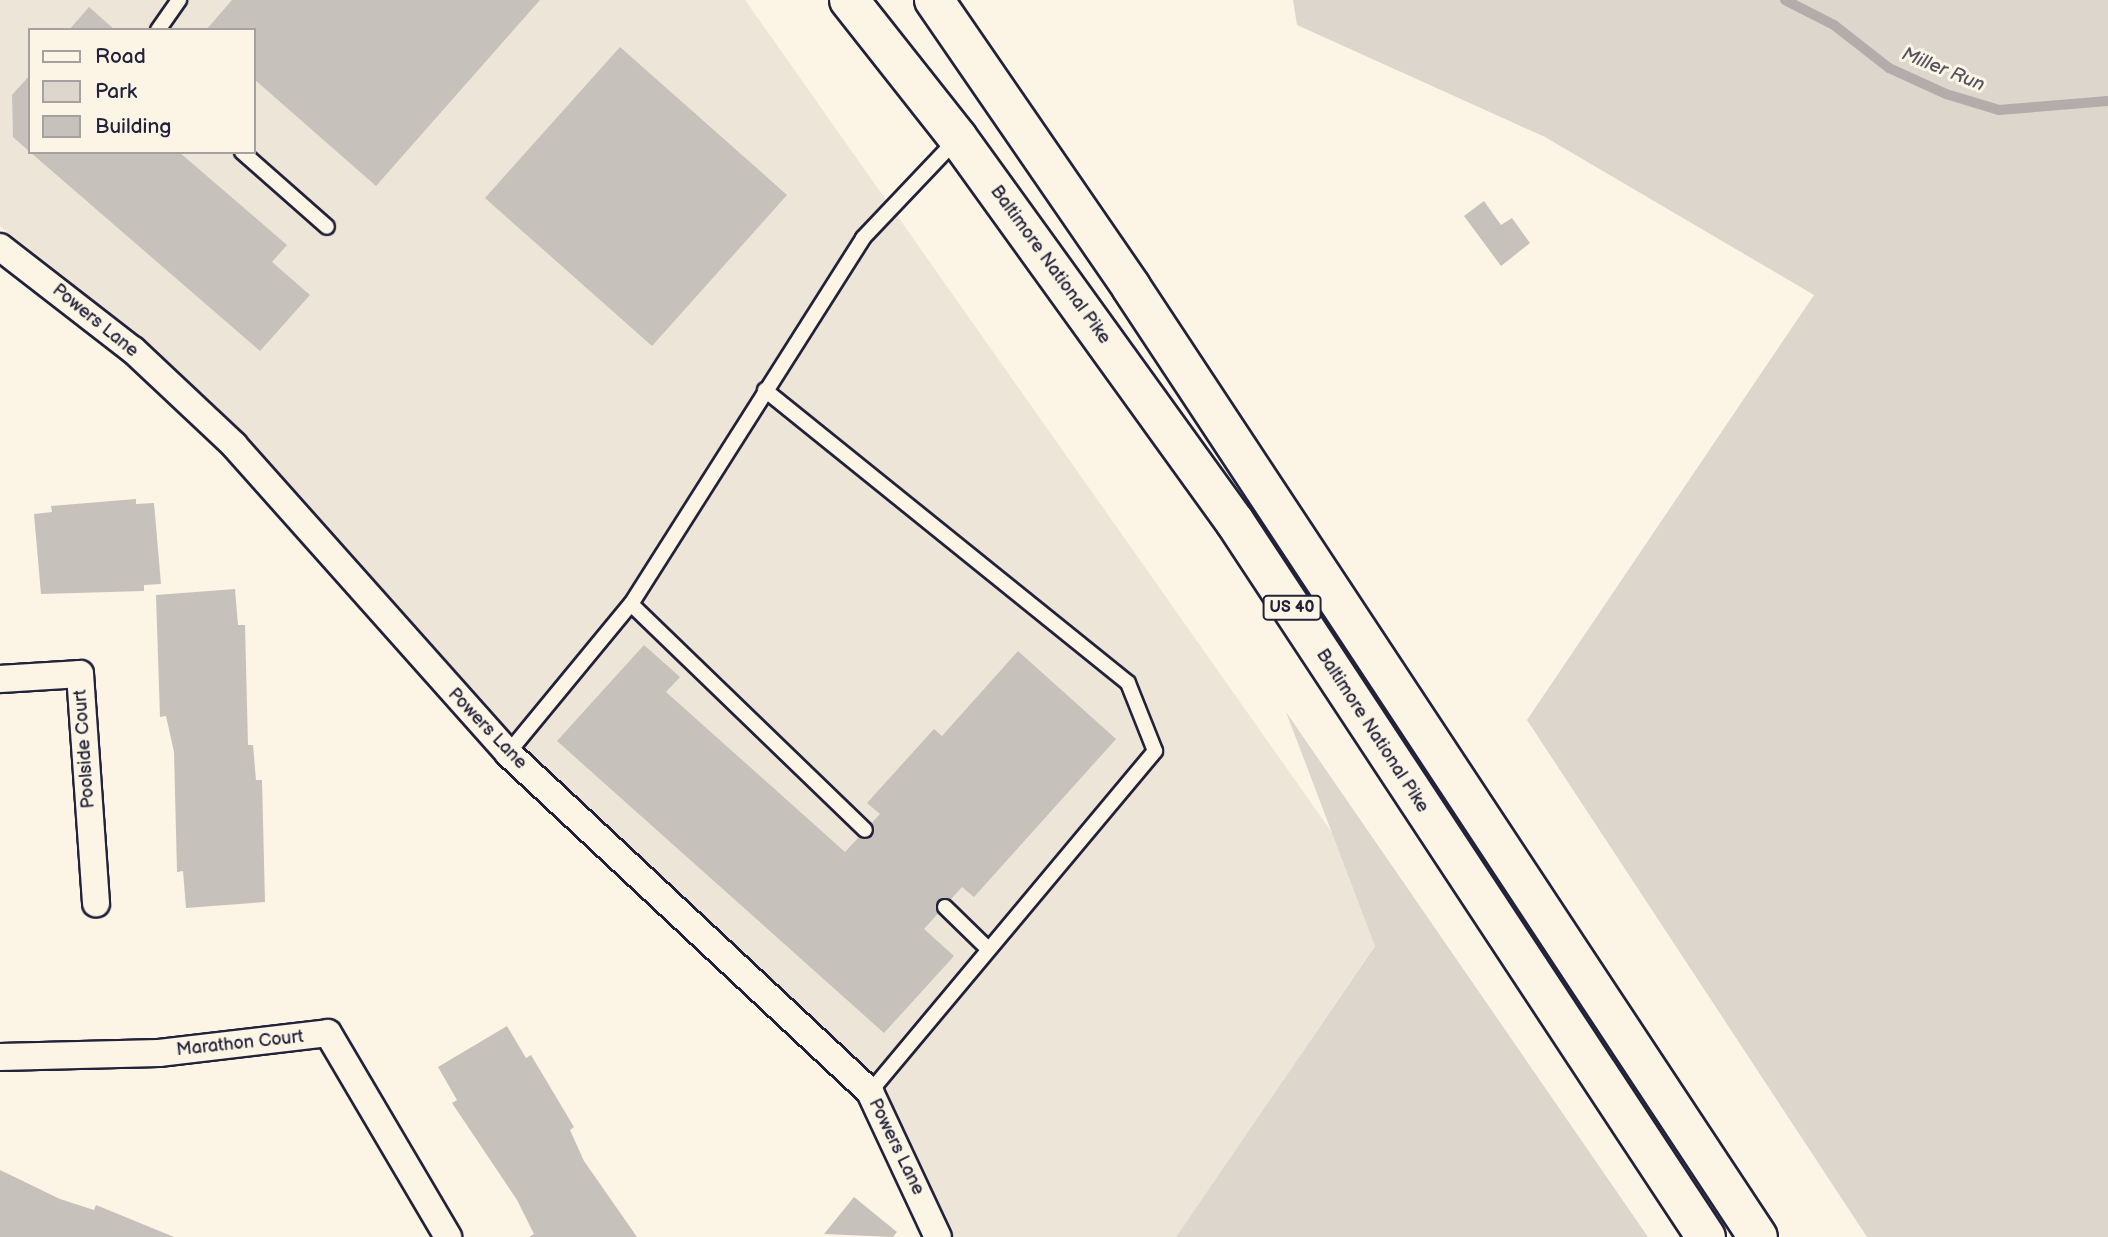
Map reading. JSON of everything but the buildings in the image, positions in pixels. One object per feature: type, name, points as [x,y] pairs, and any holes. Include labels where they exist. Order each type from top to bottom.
[{"type":"main road","name":"Baltimore National Pike","points":[[849,0],[958,138],[1235,522],[1706,1237]]},
{"type":"main road","name":"US 40","points":[[934,0],[1131,287],[1758,1237]]},
{"type":"street","name":"Powers Lane","points":[[0,247],[133,350],[234,445],[508,752],[870,1092],[937,1237]]},
{"type":"street","name":"Poolside Court","points":[[0,680],[80,674],[96,903]]},
{"type":"street","name":"Marathon Court","points":[[0,1057],[159,1053],[328,1033],[448,1237]]},
{"type":"lane","points":[[159,28],[179,0]]},
{"type":"lane","points":[[508,752],[631,604],[863,238],[958,138]]},
{"type":"lane","points":[[244,154],[327,227]]},
{"type":"lane","points":[[765,390],[1128,683],[1156,751],[986,947],[870,1092]]},
{"type":"lane","points":[[631,604],[865,830]]},
{"type":"lane","points":[[945,907],[986,947]]},
{"type":"shaded area","points":[[0,0],[745,0],[1393,919],[1176,1237],[947,1237],[910,1148],[531,763],[242,434],[141,338],[0,226]]},
{"type":"green space","points":[[1293,0],[2108,0],[2108,1237],[1867,1237],[1527,720],[1814,295],[1545,137],[1297,25]]},
{"type":"green space","points":[[1286,712],[1648,1237],[1176,1237],[1375,946]]},
{"type":"waterway","name":"Miller Run","points":[[1785,0],[1834,25],[1889,68],[1946,94],[1999,110],[2108,101]]}]
